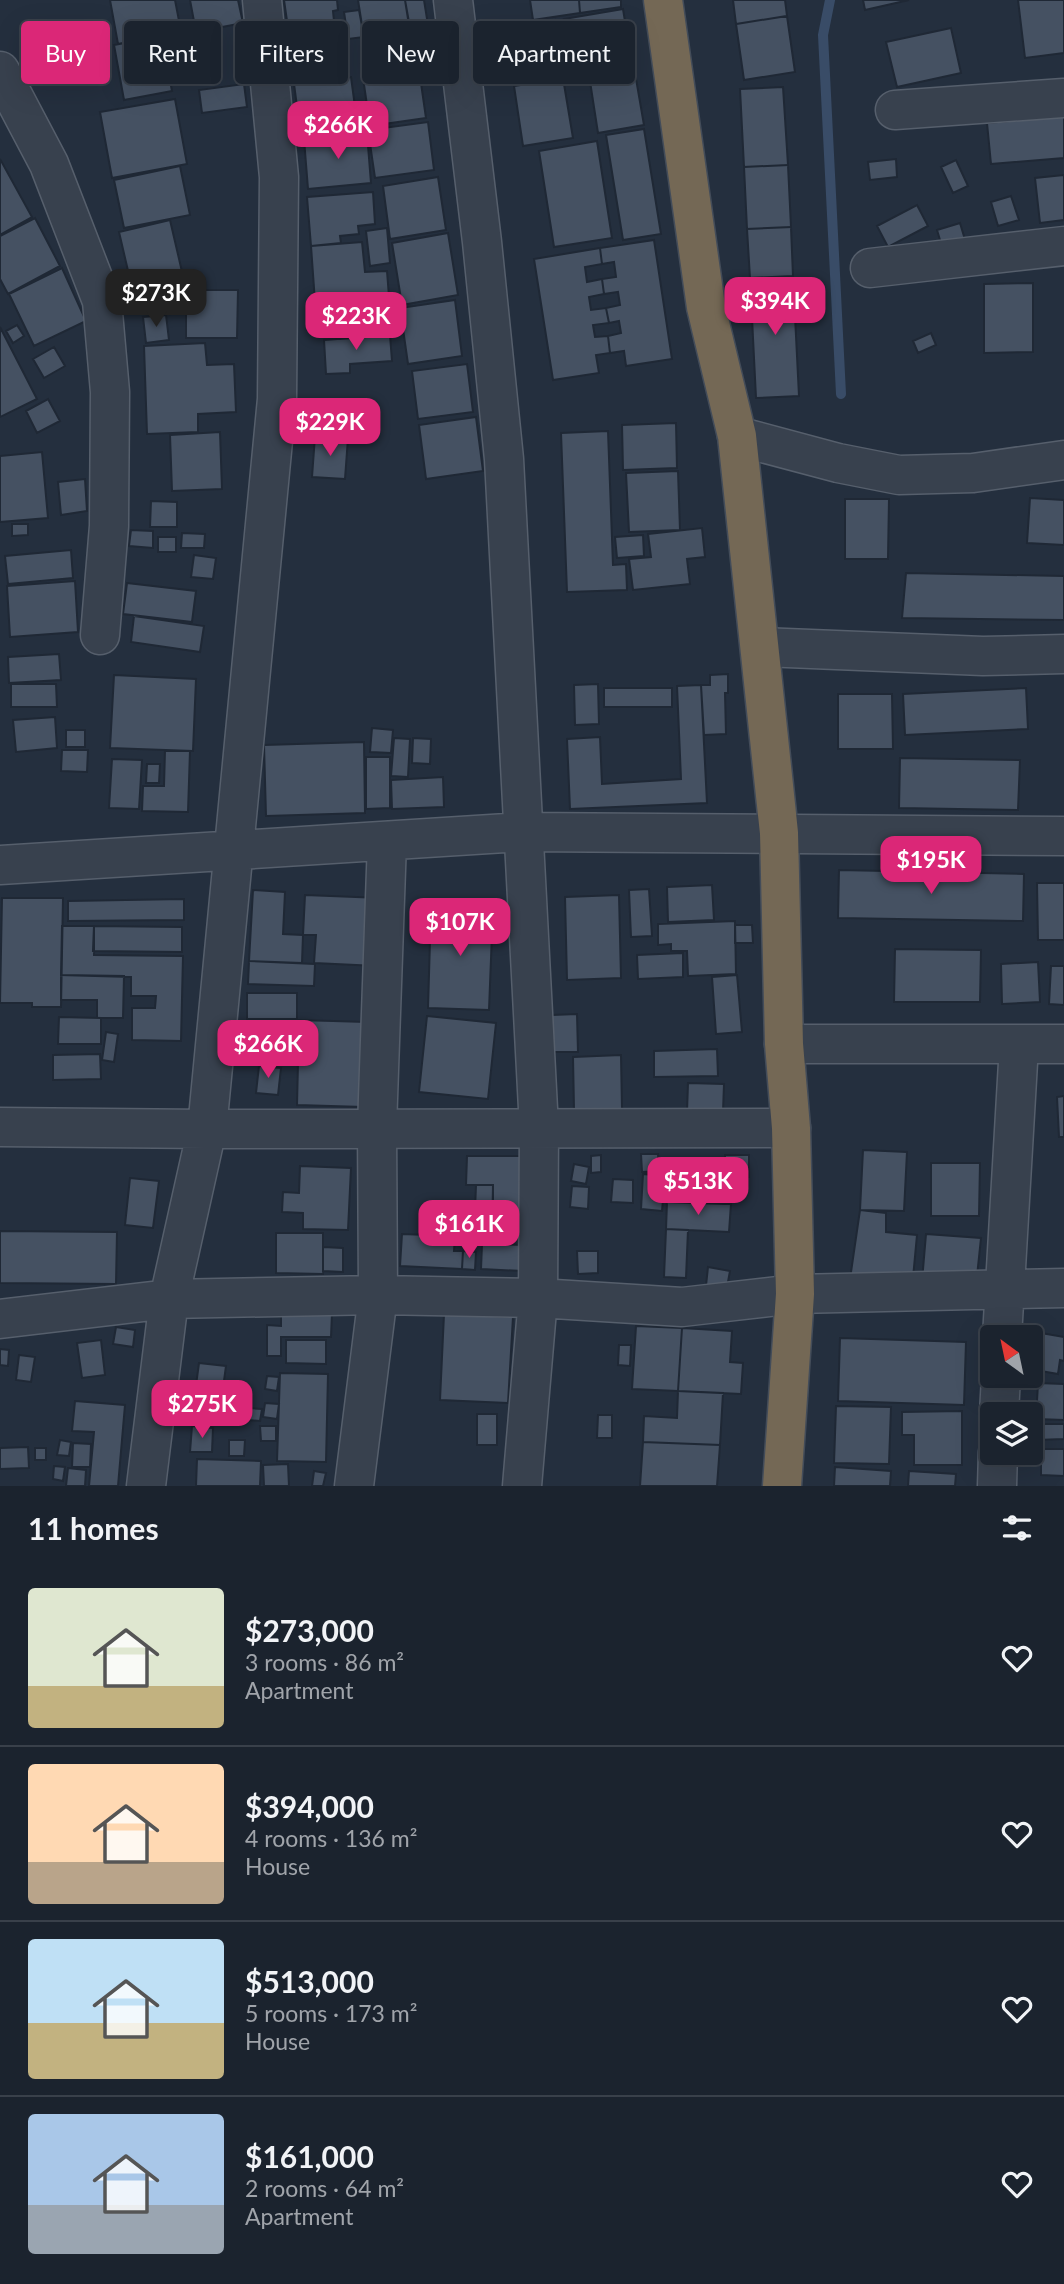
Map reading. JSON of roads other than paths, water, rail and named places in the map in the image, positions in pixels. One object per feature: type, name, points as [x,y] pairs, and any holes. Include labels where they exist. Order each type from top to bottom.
[{"type":"highway","points":[[663,0],[706,307],[737,436],[779,833],[784,1044],[790,1128],[795,1294],[782,1486]]},
{"type":"street","points":[[146,1486],[169,1298],[207,1129],[277,399],[279,177],[262,0]]},
{"type":"street","points":[[453,0],[504,459],[539,1128],[538,1298],[523,1486]]},
{"type":"street","points":[[0,71],[49,164],[102,301],[110,392],[109,526],[100,635]]},
{"type":"street","points":[[895,110],[1064,99]]},
{"type":"street","points":[[870,268],[1064,246]]},
{"type":"street","points":[[737,436],[838,463],[899,475],[973,473],[1064,460]]},
{"type":"street","points":[[761,647],[983,656],[1064,654]]},
{"type":"street","points":[[0,865],[523,832],[1064,836]]},
{"type":"street","points":[[354,1486],[378,1295],[377,1127],[387,841]]},
{"type":"street","points":[[784,1044],[1064,1044]]},
{"type":"street","points":[[1003,1325],[1018,1045]]},
{"type":"street","points":[[0,1127],[790,1128]]},
{"type":"street","points":[[0,1319],[169,1298],[378,1295],[538,1298],[682,1307],[795,1294],[1064,1288]]},
{"type":"street","points":[[997,1486],[998,1465]]},
{"type":"waterway","points":[[830,0],[823,35],[841,394]]}]
